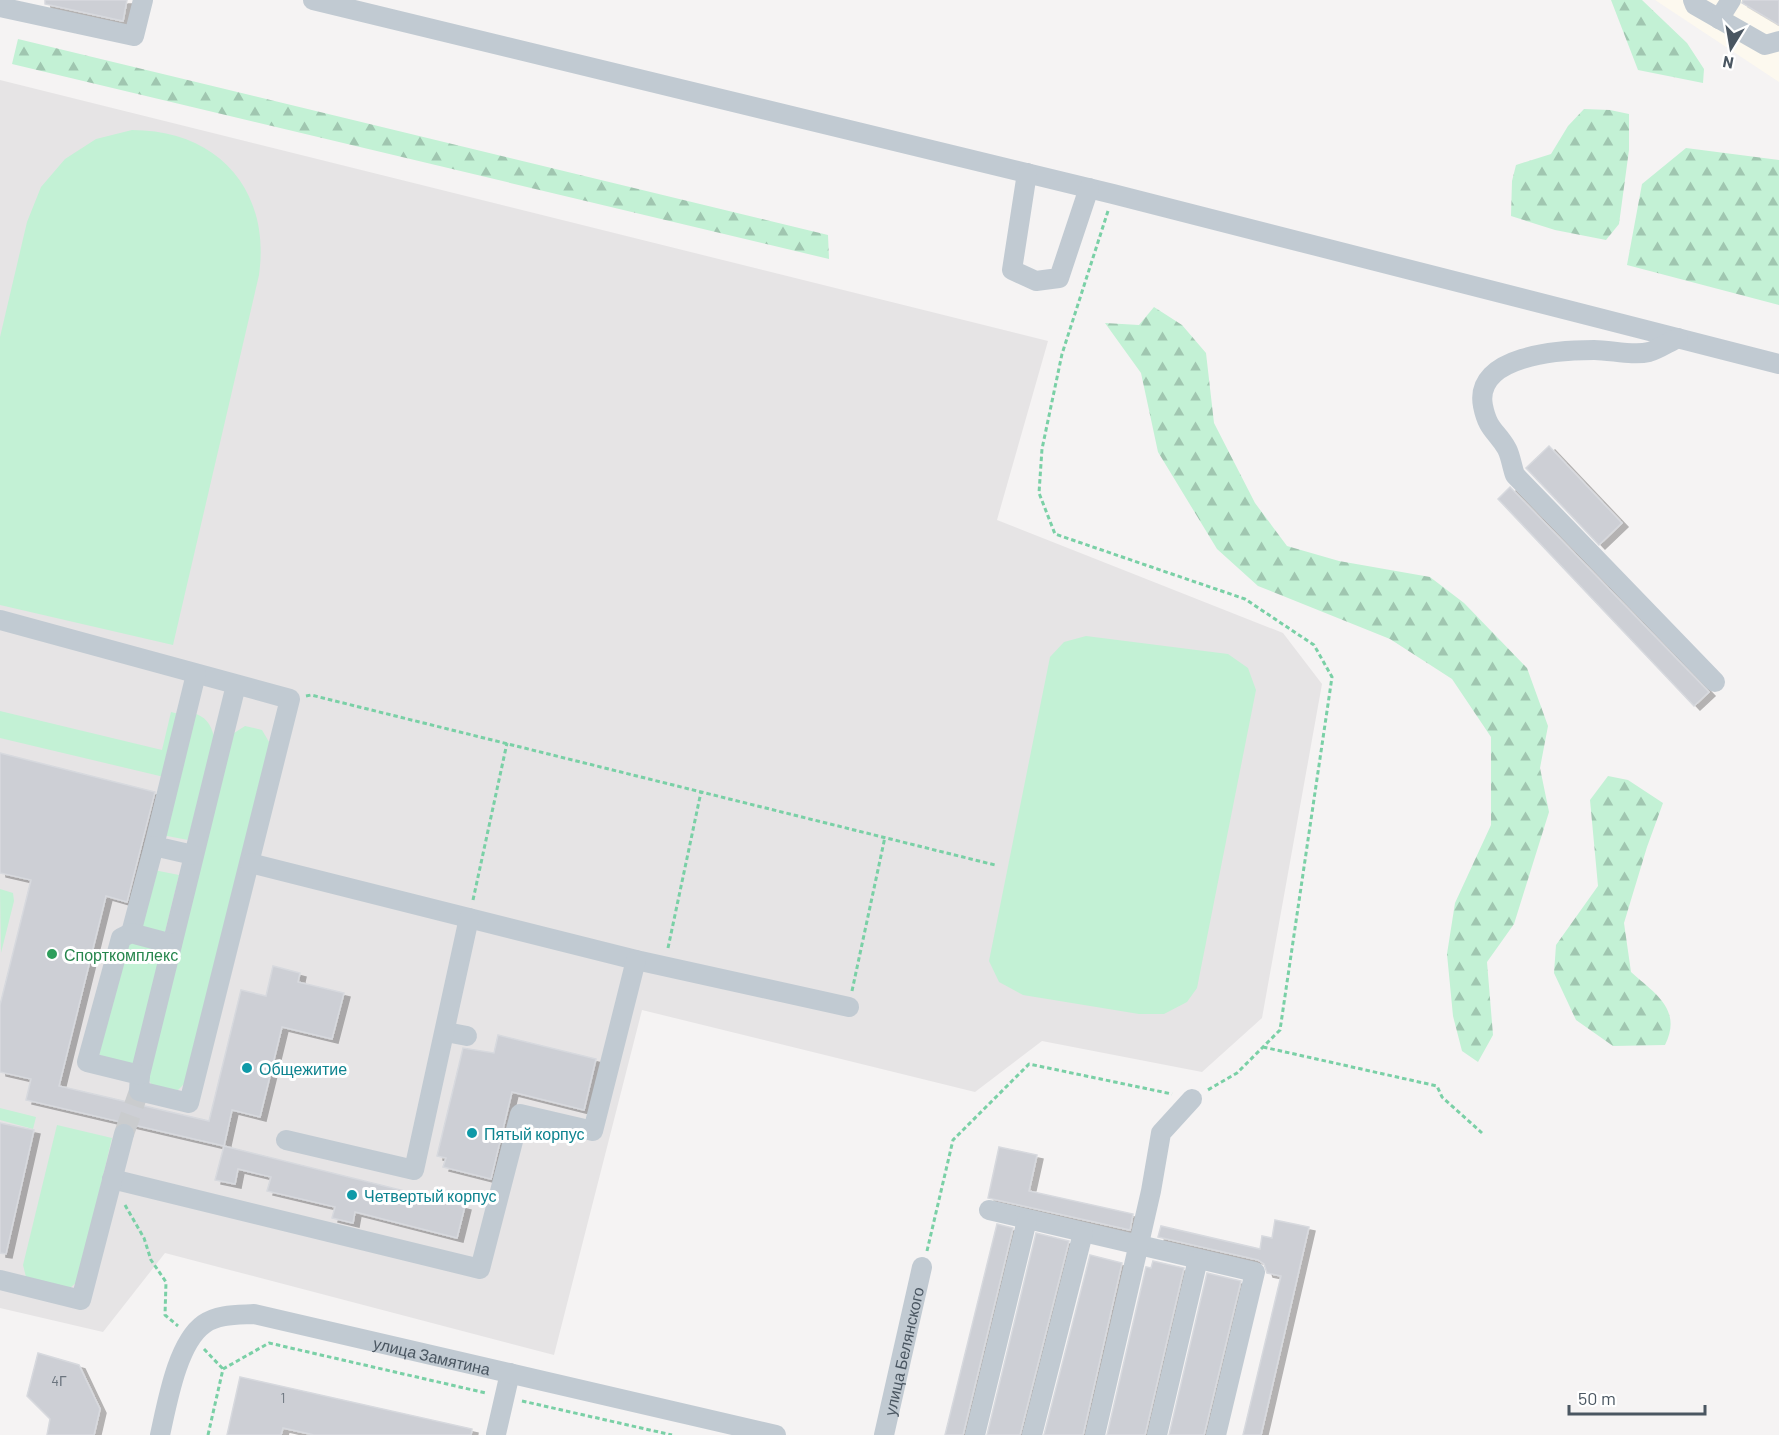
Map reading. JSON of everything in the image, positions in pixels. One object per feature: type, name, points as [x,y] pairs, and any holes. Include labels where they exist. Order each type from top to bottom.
[{"type":"street","points":[[0,7],[134,36],[143,0]]},
{"type":"street","points":[[313,0],[364,7],[1113,194],[1779,364]]},
{"type":"street","points":[[1693,0],[1695,5],[1765,45],[1779,41]]},
{"type":"street","points":[[1719,19],[1731,0]]},
{"type":"street","points":[[1027,173],[1012,270],[1036,281],[1059,278],[1089,188]]},
{"type":"street","points":[[1677,338],[1648,352],[1594,350],[1550,353],[1518,360],[1499,367],[1485,387],[1482,404],[1490,430],[1507,449],[1515,475],[1714,682]]},
{"type":"street","points":[[0,620],[290,699],[189,1103],[139,1091],[140,1075],[236,686]]},
{"type":"street","points":[[131,933],[196,674]]},
{"type":"street","points":[[154,846],[194,855]]},
{"type":"street","points":[[250,863],[636,960],[849,1007]]},
{"type":"street","points":[[286,1140],[414,1170],[446,1032],[469,918]]},
{"type":"street","points":[[140,1075],[87,1062],[121,938],[131,933],[172,944]]},
{"type":"street","points":[[115,1179],[480,1269],[520,1114],[593,1131],[636,960]]},
{"type":"street","points":[[446,1032],[467,1036]]},
{"type":"street","points":[[1095,1435],[1161,1133],[1192,1099]]},
{"type":"street","points":[[0,1280],[81,1300],[115,1179],[123,1134]]},
{"type":"street","points":[[989,1210],[1255,1272],[1216,1435]]},
{"type":"street","points":[[975,1435],[1027,1220]]},
{"type":"street","points":[[1032,1435],[1083,1233]]},
{"type":"street","points":[[1156,1435],[1198,1259]]},
{"type":"street","name":"улица Белянского","points":[[884,1435],[922,1267]]},
{"type":"street","name":"улица Замятина","points":[[160,1435],[173,1380],[189,1342],[204,1324],[220,1317],[254,1314],[776,1435]]},
{"type":"street","points":[[496,1434],[510,1373]]},
{"type":"path","points":[[922,1267],[953,1140],[1029,1064],[1192,1099],[1237,1073],[1280,1030],[1332,677],[1314,645],[1245,599],[1055,534],[1039,494],[1042,449],[1062,354],[1113,194]]},
{"type":"path","points":[[290,699],[311,694],[995,865]]},
{"type":"path","points":[[469,918],[507,743]]},
{"type":"path","points":[[664,965],[701,792]]},
{"type":"path","points":[[849,1007],[885,837]]},
{"type":"path","points":[[1263,1047],[1437,1086],[1442,1097],[1482,1133]]},
{"type":"path","points":[[115,1179],[144,1238],[151,1260],[166,1282],[165,1315],[178,1325],[189,1342],[206,1350],[223,1370]]},
{"type":"path","points":[[208,1435],[223,1370],[269,1342],[672,1435]]},
{"type":"shaded area","points":[[1655,0],[1779,0],[1779,82]]},
{"type":"shaded area","points":[[0,80],[1048,341],[997,520],[1283,633],[1322,684],[1262,1018],[1202,1072],[1042,1041],[975,1092],[642,1010],[554,1355],[165,1253],[103,1332],[0,1308]]},
{"type":"green space","points":[[1611,0],[1642,0],[1687,43],[1704,69],[1703,83],[1638,70]]},
{"type":"green space","points":[[18,39],[828,235],[829,259],[12,64]]},
{"type":"green space","points":[[1584,109],[1610,110],[1629,114],[1629,150],[1619,224],[1606,240],[1555,230],[1511,216],[1512,181],[1516,165],[1551,154],[1568,126]]},
{"type":"green space","points":[[132,130],[163,133],[190,141],[213,153],[232,171],[247,192],[256,216],[261,244],[259,275],[173,645],[0,605],[0,337],[27,222],[41,187],[65,159],[96,139]]},
{"type":"green space","points":[[1686,148],[1779,160],[1779,305],[1627,265],[1642,184]]},
{"type":"green space","points":[[1154,307],[1182,325],[1206,353],[1214,423],[1255,503],[1287,546],[1339,561],[1430,577],[1464,603],[1527,668],[1548,726],[1540,768],[1549,812],[1514,924],[1487,962],[1493,1035],[1478,1062],[1462,1051],[1453,1016],[1447,954],[1455,903],[1491,825],[1491,737],[1452,679],[1390,639],[1258,586],[1217,549],[1158,452],[1141,373],[1105,323],[1139,325]]},
{"type":"green space","points":[[1086,636],[1228,654],[1248,668],[1256,690],[1197,988],[1187,1002],[1164,1014],[1139,1014],[1023,995],[999,982],[989,961],[1050,657],[1064,642]]},
{"type":"green space","points":[[0,711],[162,750],[171,712],[179,714],[164,777],[0,738]]},
{"type":"green space","points":[[193,713],[207,721],[214,736],[188,840],[162,835]]},
{"type":"green space","points":[[245,726],[262,730],[272,747],[185,1083],[175,1093],[152,1087],[147,1074],[231,735]]},
{"type":"green space","points":[[1608,776],[1628,780],[1663,803],[1624,923],[1631,972],[1657,995],[1668,1012],[1671,1021],[1670,1032],[1665,1045],[1613,1046],[1576,1020],[1554,973],[1556,945],[1598,886],[1590,800]]},
{"type":"green space","points":[[154,870],[179,875],[164,936],[140,930]]},
{"type":"green space","points":[[0,889],[13,893],[14,901],[1,953]]},
{"type":"green space","points":[[128,942],[161,950],[135,1067],[100,1056],[99,1051]]},
{"type":"green space","points":[[0,1108],[36,1117],[33,1129],[0,1120]]},
{"type":"green space","points":[[57,1125],[112,1138],[78,1281],[70,1288],[26,1277],[23,1265]]},
{"type":"building","points":[[45,0],[127,0],[123,21],[45,4]]},
{"type":"building","points":[[1743,0],[1779,0],[1779,25],[1742,3]]},
{"type":"building","points":[[1549,446],[1622,523],[1599,545],[1526,468]]},
{"type":"building","points":[[1510,487],[1709,692],[1694,706],[1498,499]]},
{"type":"building","name":"Спорткомплекс","points":[[0,753],[155,792],[127,902],[106,896],[59,1086],[209,1121],[241,990],[266,996],[273,966],[300,973],[298,982],[344,993],[332,1039],[282,1027],[260,1117],[232,1110],[224,1146],[26,1100],[31,1079],[0,1072],[0,1005],[31,880],[0,873]]},
{"type":"building","name":"Пятый корпус","points":[[498,1035],[596,1059],[584,1110],[512,1092],[491,1179],[443,1167],[446,1158],[437,1156],[463,1048],[494,1053]]},
{"type":"building","points":[[0,1123],[34,1130],[6,1254],[0,1253]]},
{"type":"building","name":"Четвертый корпус","points":[[224,1146],[465,1206],[457,1238],[355,1212],[353,1223],[332,1218],[335,1207],[267,1191],[271,1177],[238,1169],[235,1184],[215,1180]]},
{"type":"building","points":[[999,1147],[1037,1155],[1029,1191],[1133,1214],[1130,1230],[988,1198]]},
{"type":"building","points":[[1275,1220],[1309,1227],[1261,1435],[1243,1435],[1281,1276],[1267,1273],[1264,1264],[1258,1260],[1158,1237],[1161,1226],[1260,1249],[1262,1236],[1272,1238]]},
{"type":"building","points":[[997,1224],[1013,1228],[963,1435],[945,1435]]},
{"type":"building","points":[[1036,1233],[1069,1241],[1020,1435],[987,1435]]},
{"type":"building","points":[[1090,1255],[1122,1263],[1083,1435],[1044,1435]]},
{"type":"building","points":[[1153,1261],[1184,1268],[1145,1435],[1107,1435],[1146,1267],[1151,1268]]},
{"type":"building","points":[[1207,1273],[1241,1281],[1204,1435],[1169,1435]]},
{"type":"building","points":[[38,1353],[79,1365],[100,1409],[94,1435],[47,1435],[50,1419],[27,1396]]},
{"type":"building","points":[[240,1377],[472,1429],[471,1435],[314,1435],[283,1428],[281,1435],[227,1435]]},
{"type":"tunnel","points":[[124,1134],[139,1091]]},
{"type":"place","name":"Спорткомплекс","points":[[52,954]]},
{"type":"place","name":"Общежитие","points":[[247,1068]]},
{"type":"place","name":"Пятый корпус","points":[[472,1133]]},
{"type":"place","name":"Четвертый корпус","points":[[352,1195]]}]
